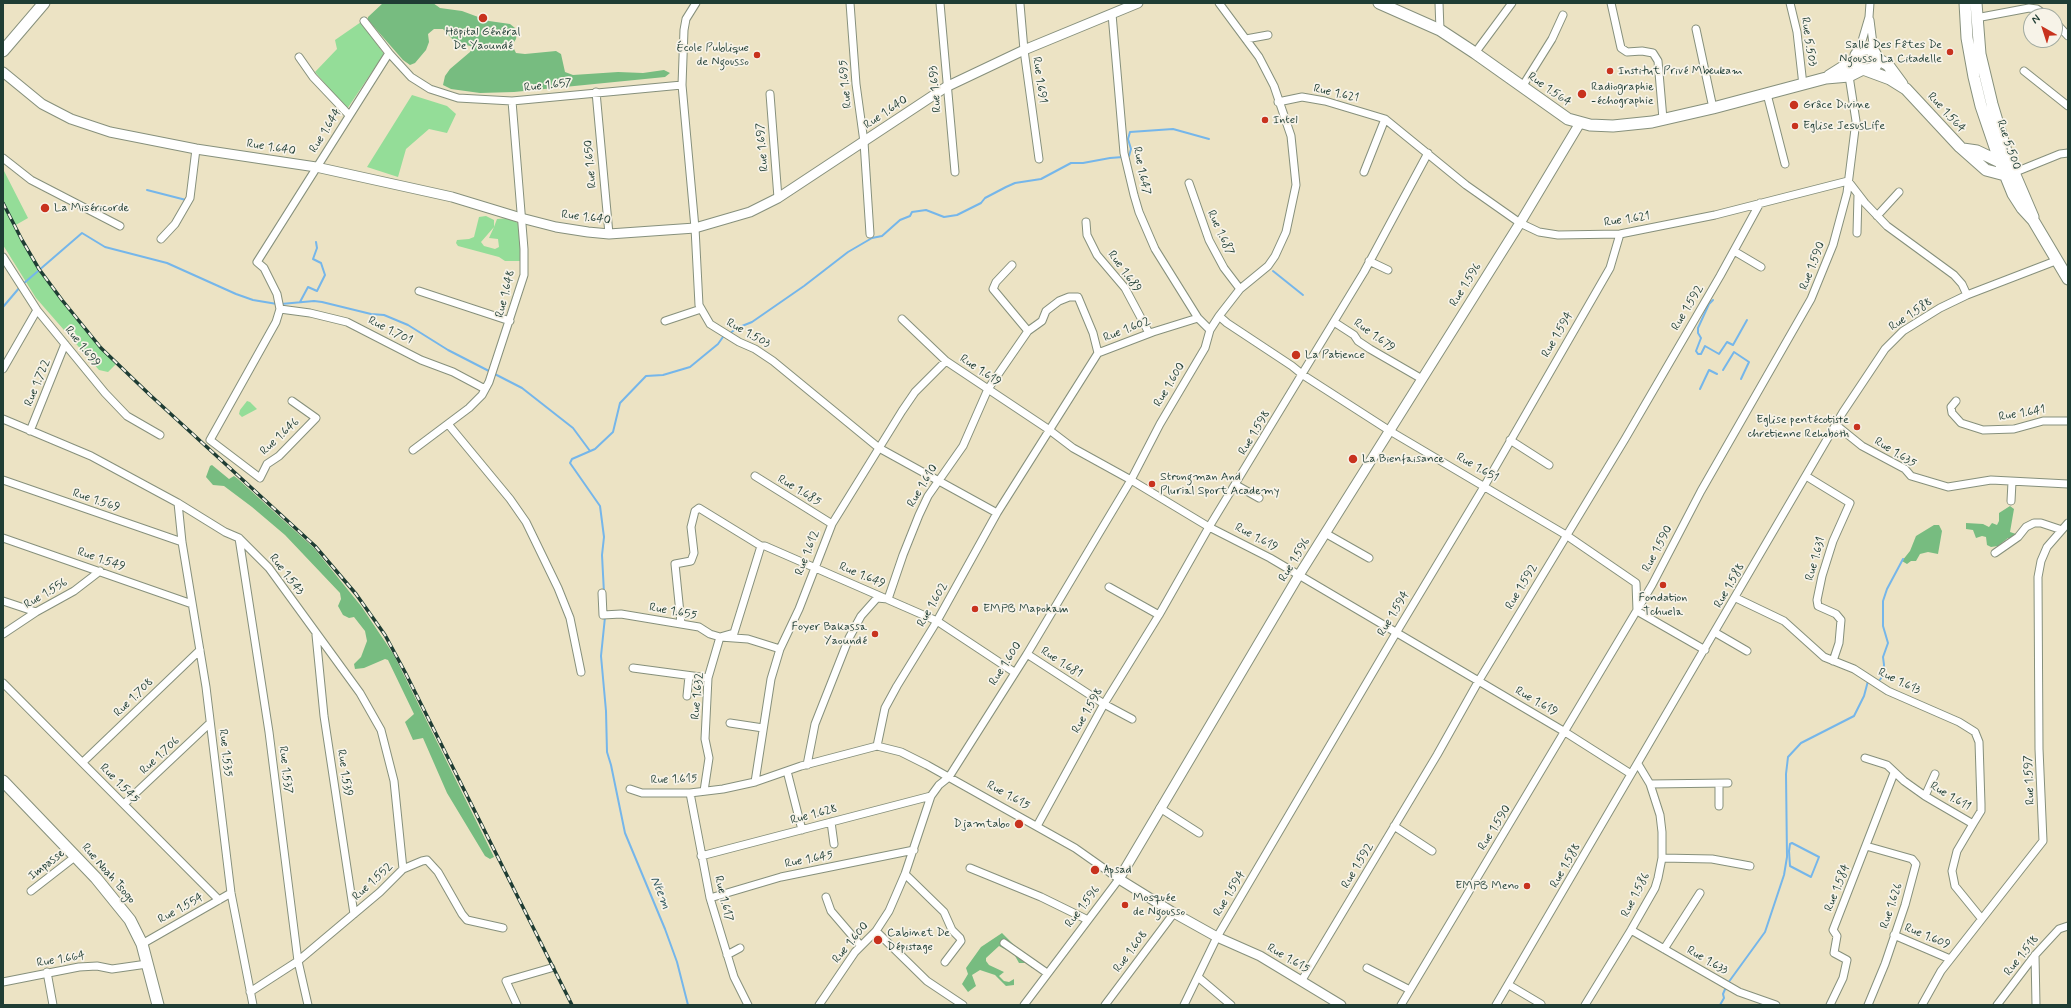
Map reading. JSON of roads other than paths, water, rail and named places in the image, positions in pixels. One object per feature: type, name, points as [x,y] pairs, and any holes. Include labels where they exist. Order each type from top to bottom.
[{"type":"main road","points":[[3,51],[44,3]]},
{"type":"main road","name":"Rue 1.564","points":[[1379,3],[1440,30],[1568,119],[1580,123],[1612,126],[1663,119],[1713,108],[1826,78],[1848,76],[1864,70],[1890,79],[1906,89],[1963,149],[1986,170],[2009,174]]},
{"type":"main road","name":"Rue 5.500","points":[[1965,3],[1967,38],[1980,77],[1989,130],[2009,174],[2012,194],[2022,208],[2034,220],[2064,269]]},
{"type":"main road","points":[[1976,3],[1980,54],[1980,77],[2004,162]]},
{"type":"main road","points":[[1826,78],[1867,48],[1888,65],[1906,89]]},
{"type":"main road","points":[[1857,55],[1857,65],[1864,70],[1872,69],[1876,65],[1876,55]]},
{"type":"main road","points":[[1977,151],[1987,140],[1989,130]]},
{"type":"main road","points":[[1963,149],[1977,151],[2004,162]]},
{"type":"main road","points":[[1986,170],[2012,194]]},
{"type":"main road","points":[[2009,174],[2029,205],[2034,220]]},
{"type":"main road","name":"Rue Noah Tsogo","points":[[3,781],[76,856],[117,902],[130,920],[142,944],[158,1005]]},
{"type":"street","points":[[682,84],[684,30],[686,19],[696,3]]},
{"type":"street","name":"Rue 1.695","points":[[850,3],[856,84],[864,142],[870,234]]},
{"type":"street","name":"Rue 1.693","points":[[940,3],[946,86],[955,172]]},
{"type":"street","name":"Rue 1.640","points":[[3,72],[42,104],[90,127],[196,149],[316,167],[452,197],[521,218],[582,231],[609,234],[695,228],[722,222],[750,212],[778,198],[946,86],[1024,50],[1138,3]]},
{"type":"street","points":[[1198,318],[1210,330],[1240,289],[1268,266],[1275,256],[1286,232],[1296,186],[1292,143],[1274,86],[1259,57],[1219,3]]},
{"type":"street","points":[[1439,3],[1440,30]]},
{"type":"street","points":[[1475,53],[1512,3]]},
{"type":"street","points":[[1612,3],[1621,48],[1627,52],[1653,53],[1658,61],[1663,119]]},
{"type":"street","name":"Rue 5.503","points":[[1790,3],[1797,32],[1803,85]]},
{"type":"street","points":[[1857,55],[1869,18],[1870,3]]},
{"type":"street","name":"Rue 1.691","points":[[1020,4],[1024,50],[1039,159]]},
{"type":"street","points":[[1976,18],[2023,9]]},
{"type":"street","name":"Rue 1.647","points":[[1112,14],[1124,153],[1134,195],[1139,212],[1152,243],[1198,318]]},
{"type":"street","points":[[1522,87],[1552,39],[1564,15]]},
{"type":"street","points":[[1869,18],[1876,55]]},
{"type":"street","name":"Rue 1.657","points":[[364,21],[389,53],[411,77],[442,94],[458,98],[512,101],[682,84]]},
{"type":"street","points":[[1696,29],[1713,108]]},
{"type":"street","points":[[1246,39],[1268,35]]},
{"type":"street","name":"Rue 1.644","points":[[280,306],[277,294],[267,274],[257,262],[389,53]]},
{"type":"street","points":[[299,57],[313,77],[349,115]]},
{"type":"street","points":[[2024,71],[2068,106]]},
{"type":"street","name":"Rue 1.590","points":[[1402,1005],[1637,611],[1701,491],[1811,299],[1842,218],[1856,121],[1848,76]]},
{"type":"street","name":"Rue 1.503","points":[[682,84],[695,228],[699,306],[710,324],[739,342],[755,349],[773,361],[879,448],[997,513]]},
{"type":"street","name":"Rue 1.650","points":[[596,92],[609,234]]},
{"type":"street","name":"Rue 1.697","points":[[770,94],[778,198]]},
{"type":"street","points":[[1768,94],[1785,164]]},
{"type":"street","name":"Rue 1.621","points":[[1278,102],[1302,97],[1325,101],[1385,119],[1466,185],[1520,223],[1539,232],[1558,235],[1620,234],[1715,215],[1848,181]]},
{"type":"street","name":"Rue 1.648","points":[[413,450],[469,408],[490,382],[524,275],[512,101]]},
{"type":"street","points":[[1364,172],[1385,119]]},
{"type":"street","name":"Rue 1.596","points":[[1024,1005],[1119,879],[1299,575],[1520,223],[1580,123]]},
{"type":"street","points":[[161,239],[174,224],[190,198],[196,149]]},
{"type":"street","name":"Rue 1.598","points":[[1037,826],[1104,704],[1159,615],[1209,527],[1303,375],[1369,262],[1428,153]]},
{"type":"street","points":[[2009,174],[2060,154],[2068,153]]},
{"type":"street","points":[[3,158],[31,180],[120,226]]},
{"type":"street","points":[[1848,181],[1858,195],[1877,216],[1899,236],[1954,275],[1962,284],[1967,295]]},
{"type":"street","name":"Rue 1.687","points":[[1189,183],[1209,240],[1224,268],[1240,289]]},
{"type":"street","points":[[1877,216],[1899,192]]},
{"type":"street","points":[[1857,232],[1858,195]]},
{"type":"street","name":"Rue 1.592","points":[[1302,980],[1437,755],[1478,682],[1625,439],[1734,251],[1760,203]]},
{"type":"street","name":"Rue 1.689","points":[[1086,222],[1087,235],[1097,255],[1124,288],[1149,333]]},
{"type":"street","name":"Rue 1.594","points":[[1184,1005],[1217,937],[1485,485],[1610,268],[1620,234]]},
{"type":"street","points":[[1734,251],[1761,267]]},
{"type":"street","name":"Rue 1.699","points":[[3,257],[37,310],[105,393],[127,416],[160,435]]},
{"type":"street","points":[[1369,262],[1388,270]]},
{"type":"street","points":[[1012,265],[996,282],[993,289],[1028,332]]},
{"type":"street","name":"Rue 1.588","points":[[1496,1005],[1510,985],[1631,774],[1716,633],[1836,425],[1877,360],[1894,338],[1940,308],[1967,295],[2064,269]]},
{"type":"street","points":[[419,291],[510,321]]},
{"type":"street","name":"Rue 1.610","points":[[888,599],[919,515],[938,480],[963,446],[988,389],[1028,332],[1042,321],[1046,311],[1059,301],[1069,297],[1078,298],[1093,334],[1098,353]]},
{"type":"street","name":"Rue 1.701","points":[[280,306],[348,322],[421,360],[453,372],[485,389]]},
{"type":"street","name":"Rue 1.646","points":[[280,306],[276,322],[210,440],[260,478],[267,464],[279,456],[316,418],[292,401]]},
{"type":"street","points":[[665,321],[701,309]]},
{"type":"street","points":[[3,369],[37,310]]},
{"type":"street","name":"Rue 1.651","points":[[1219,316],[1303,375],[1390,431],[1485,485],[1566,535],[1636,583],[1637,611]]},
{"type":"street","name":"Rue 1.602","points":[[877,746],[885,708],[897,686],[937,621],[997,513],[1048,429],[1098,353],[1149,333],[1198,318]]},
{"type":"street","name":"Rue 1.619","points":[[902,319],[946,361],[1074,448],[1209,527],[1240,541],[1299,575],[1565,732],[1631,774]]},
{"type":"street","name":"Rue 1.679","points":[[1334,322],[1354,335],[1358,341],[1370,349],[1422,380]]},
{"type":"street","name":"Rue 1.600","points":[[819,1005],[832,983],[861,946],[876,931],[889,911],[914,850],[931,796],[939,785],[949,777],[1014,672],[1027,654],[1131,480],[1160,424],[1205,348],[1210,330]]},
{"type":"street","name":"Rue 1.722","points":[[30,431],[65,344]]},
{"type":"street","name":"Rue 1.612","points":[[755,782],[762,728],[771,679],[780,649],[832,524],[915,392],[946,361]]},
{"type":"street","name":"Rue 1.641","points":[[1956,401],[1951,407],[1952,413],[1961,423],[1983,430],[2014,429],[2044,421],[2068,421]]},
{"type":"street","name":"Rue 1.543","points":[[3,419],[91,456],[178,503],[225,532],[239,538],[269,568],[360,693],[382,730],[394,781],[403,869]]},
{"type":"street","points":[[448,424],[510,499],[526,522],[558,588],[570,618],[581,672]]},
{"type":"street","name":"Rue 1.635","points":[[1836,425],[1861,443],[1862,446],[1905,469],[1911,476],[1948,487],[1991,480],[2068,484]]},
{"type":"street","points":[[1510,440],[1549,465]]},
{"type":"street","name":"Rue 1.685","points":[[755,476],[832,524]]},
{"type":"street","name":"Rue 1.631","points":[[1806,476],[1850,503],[1833,540],[1822,576],[1817,600],[1818,606],[1836,614],[1841,620],[1839,643],[1833,661]]},
{"type":"street","name":"Rue 1.569","points":[[3,480],[182,542]]},
{"type":"street","points":[[2011,501],[2012,482]]},
{"type":"street","points":[[1236,485],[1259,498]]},
{"type":"street","name":"Rue 1.535","points":[[178,503],[182,542],[200,650],[210,723],[231,893],[253,1005]]},
{"type":"street","name":"Rue 1.649","points":[[681,624],[675,564],[691,562],[694,553],[691,527],[695,511],[699,508],[761,546],[765,546],[937,621],[1014,672]]},
{"type":"street","name":"Rue 1.597","points":[[1922,1005],[1937,977],[1950,959],[2043,841],[2039,749],[2038,577],[2041,561],[2047,547],[2068,522]]},
{"type":"street","points":[[1995,552],[2018,537],[2026,527],[2034,523],[2041,523],[2062,530]]},
{"type":"street","points":[[1325,533],[1369,558]]},
{"type":"street","name":"Rue 1.549","points":[[3,538],[192,604]]},
{"type":"street","name":"Rue 1.537","points":[[239,538],[269,732],[298,961],[308,1005]]},
{"type":"street","points":[[720,637],[734,633],[761,546]]},
{"type":"street","name":"Rue 1.556","points":[[3,634],[36,612],[74,591],[100,572]]},
{"type":"street","points":[[1109,587],[1159,615]]},
{"type":"street","name":"Rue 1.655","points":[[602,593],[603,615],[621,614],[699,627],[710,634],[720,637],[748,639],[780,649]]},
{"type":"street","points":[[807,765],[815,724],[849,638],[861,616],[877,598],[888,599]]},
{"type":"street","name":"Rue 1.613","points":[[1736,598],[1784,621],[1814,650],[1833,661],[1854,669],[1884,689],[1959,722],[1975,732],[1979,742],[1982,804],[1981,811],[1973,824]]},
{"type":"street","points":[[3,601],[36,612]]},
{"type":"street","points":[[1637,611],[1705,650]]},
{"type":"street","points":[[1716,633],[1747,651]]},
{"type":"street","name":"Rue 1.539","points":[[316,634],[324,716],[354,914]]},
{"type":"street","name":"Rue 1.632","points":[[704,791],[708,758],[705,739],[708,678],[720,637]]},
{"type":"street","name":"Rue 1.708","points":[[83,762],[200,650]]},
{"type":"street","name":"Rue 1.681","points":[[1027,654],[1104,704],[1132,719]]},
{"type":"street","points":[[633,668],[708,678]]},
{"type":"street","points":[[687,696],[689,676]]},
{"type":"street","name":"Rue 1.545","points":[[3,683],[219,900]]},
{"type":"street","name":"Rue 1.706","points":[[124,804],[210,723]]},
{"type":"street","points":[[730,723],[762,728]]},
{"type":"street","name":"Rue 1.615","points":[[630,789],[642,793],[690,794],[755,782],[807,765],[877,746],[901,752],[1037,826],[1075,848],[1119,879],[1174,913],[1217,937],[1246,949],[1302,980],[1341,1005]]},
{"type":"street","name":"Rue 1.611","points":[[1865,758],[1887,765],[1894,773],[1925,796],[1973,824],[1957,851],[1952,871],[1955,886],[1981,918]]},
{"type":"street","name":"Rue 1.586","points":[[1585,1005],[1655,888],[1662,858],[1660,815],[1650,784],[1638,764]]},
{"type":"street","points":[[787,771],[802,830]]},
{"type":"street","name":"Rue 1.584","points":[[1830,1005],[1843,978],[1848,960],[1834,953],[1837,936],[1833,930],[1894,773]]},
{"type":"street","points":[[1925,796],[1935,774]]},
{"type":"street","points":[[1650,784],[1728,783]]},
{"type":"street","points":[[1719,784],[1719,806]]},
{"type":"street","name":"Rue 1.617","points":[[690,794],[710,898],[734,977],[748,1005]]},
{"type":"street","name":"Rue 1.628","points":[[701,856],[931,796]]},
{"type":"street","points":[[1160,808],[1199,833]]},
{"type":"street","points":[[831,822],[834,844]]},
{"type":"street","points":[[1394,826],[1432,851]]},
{"type":"street","name":"Rue 1.626","points":[[1866,846],[1912,859],[1916,862],[1905,905],[1885,964],[1868,1005]]},
{"type":"street","name":"Rue 1.645","points":[[710,898],[780,877],[914,850]]},
{"type":"street","name":"Impasse","points":[[31,891],[76,856]]},
{"type":"street","points":[[1662,858],[1712,859],[1750,866]]},
{"type":"street","name":"Rue 1.552","points":[[250,992],[298,961],[354,914],[403,869],[427,860],[438,872],[467,920],[503,928]]},
{"type":"street","points":[[970,868],[1041,897],[1088,920]]},
{"type":"street","points":[[905,874],[944,912],[952,930],[960,938],[961,941],[945,962]]},
{"type":"street","name":"Rue 1.554","points":[[142,944],[231,893]]},
{"type":"street","points":[[1664,948],[1700,893]]},
{"type":"street","points":[[826,897],[831,911],[861,946]]},
{"type":"street","name":"Rue 1.608","points":[[1105,1005],[1174,913]]},
{"type":"street","name":"Rue 1.518","points":[[1997,1005],[2035,955],[2059,929],[2068,926]]},
{"type":"street","name":"Rue 1.633","points":[[1631,930],[1739,992],[1776,1005]]},
{"type":"street","points":[[876,931],[927,981],[963,1005]]},
{"type":"street","name":"Rue 1.609","points":[[1894,935],[1950,959]]},
{"type":"street","points":[[1004,943],[1047,973]]},
{"type":"street","points":[[727,954],[740,948]]},
{"type":"street","points":[[2035,955],[2036,1005]]},
{"type":"street","name":"Rue 1.664","points":[[3,982],[47,972],[79,967],[97,966],[112,969],[147,964]]},
{"type":"street","points":[[517,1005],[506,981],[551,968]]},
{"type":"street","points":[[1367,968],[1410,990]]},
{"type":"street","points":[[47,972],[53,1005]]},
{"type":"street","points":[[1198,976],[1231,1005]]},
{"type":"street","points":[[1510,985],[1541,1004]]},
{"type":"waterway","points":[[1127,156],[1129,156],[1131,149],[1128,139],[1130,132],[1173,129],[1209,139]]},
{"type":"waterway","points":[[729,334],[737,328],[752,322],[804,286],[848,252],[872,238],[882,236],[900,220],[910,216],[912,212],[926,210],[944,217],[957,215],[981,203],[985,198],[1006,187],[1015,183],[1041,179],[1071,163],[1083,163],[1123,157]]},
{"type":"waterway","points":[[147,190],[186,200]]},
{"type":"waterway","points":[[23,284],[82,233],[105,247],[167,263],[236,294],[253,300],[277,304]]},
{"type":"waterway","points":[[300,302],[308,287],[317,291],[325,275],[321,263],[313,259],[317,248],[316,242]]},
{"type":"waterway","points":[[1273,271],[1303,295]]},
{"type":"waterway","points":[[3,307],[20,287]]},
{"type":"waterway","points":[[1713,300],[1709,304],[1698,328],[1698,333],[1701,338],[1696,351],[1698,354],[1701,354],[1705,346],[1719,354],[1727,342],[1733,345],[1747,320]]},
{"type":"waterway","points":[[281,304],[314,301],[322,302],[371,314],[384,315],[408,325],[448,350],[522,388],[573,428],[590,451]]},
{"type":"waterway","points":[[604,593],[602,555],[604,537],[600,506],[570,463],[572,459],[595,449],[613,432],[620,403],[646,376],[663,375],[690,367],[718,344],[725,334]]},
{"type":"waterway","points":[[1723,370],[1734,352],[1749,362],[1741,379]]},
{"type":"waterway","points":[[1700,389],[1709,370],[1717,374]]},
{"type":"waterway","points":[[1878,682],[1882,677],[1884,665],[1883,657],[1888,643],[1883,626],[1883,601],[1887,589],[1903,559]]},
{"type":"waterway","name":"Ntem","points":[[605,617],[601,656],[606,711],[607,752],[625,833],[665,929],[677,962],[688,1005]]},
{"type":"waterway","points":[[1728,983],[1765,932],[1784,875],[1787,857],[1786,774],[1788,757],[1801,743],[1854,716],[1864,696],[1868,681]]},
{"type":"waterway","points":[[1792,843],[1819,857],[1811,877],[1790,866],[1789,851],[1790,844],[1792,843]]},
{"type":"waterway","points":[[1720,1005],[1724,998],[1723,994],[1726,987]]},
{"type":"railway","points":[[3,203],[39,269],[101,348],[150,395],[315,546],[356,594],[385,635],[405,672],[572,1005]]},
{"type":"place","name":"Hôpital Général De Yaoundé","points":[[483,18]]},
{"type":"place","name":"Salle Des Fêtes De Ngousso La Citadelle","points":[[1950,52]]},
{"type":"place","name":"École Publique de Ngousso","points":[[757,55]]},
{"type":"place","name":"Institut Privé Mbeukam","points":[[1610,71]]},
{"type":"place","name":"Radiographie -échographie","points":[[1582,94]]},
{"type":"place","name":"Grâce Divine","points":[[1794,105]]},
{"type":"place","name":"Intel","points":[[1265,120]]},
{"type":"place","name":"Eglise JesusLife","points":[[1795,126]]},
{"type":"place","name":"La Miséricorde","points":[[45,208]]},
{"type":"place","name":"La Patience","points":[[1296,355]]},
{"type":"place","name":"Eglise pentécotiste chretienne Rehoboth","points":[[1857,427]]},
{"type":"place","name":"La Bienfaisance","points":[[1353,459]]},
{"type":"place","name":"Strongman And Plurial Sport Academy","points":[[1152,484]]},
{"type":"place","name":"Fondation Tchuela","points":[[1663,585]]},
{"type":"place","name":"EMPB Mapokam","points":[[975,609]]},
{"type":"place","name":"Foyer Bakassa Yaoundé","points":[[875,634]]},
{"type":"place","name":"Djamtabo","points":[[1019,824]]},
{"type":"place","name":"Apsad","points":[[1095,870]]},
{"type":"place","name":"EMPB Meno","points":[[1527,886]]},
{"type":"place","name":"Mosquée de Ngousso","points":[[1125,905]]},
{"type":"place","name":"Cabinet De Dépistage","points":[[878,940]]}]
